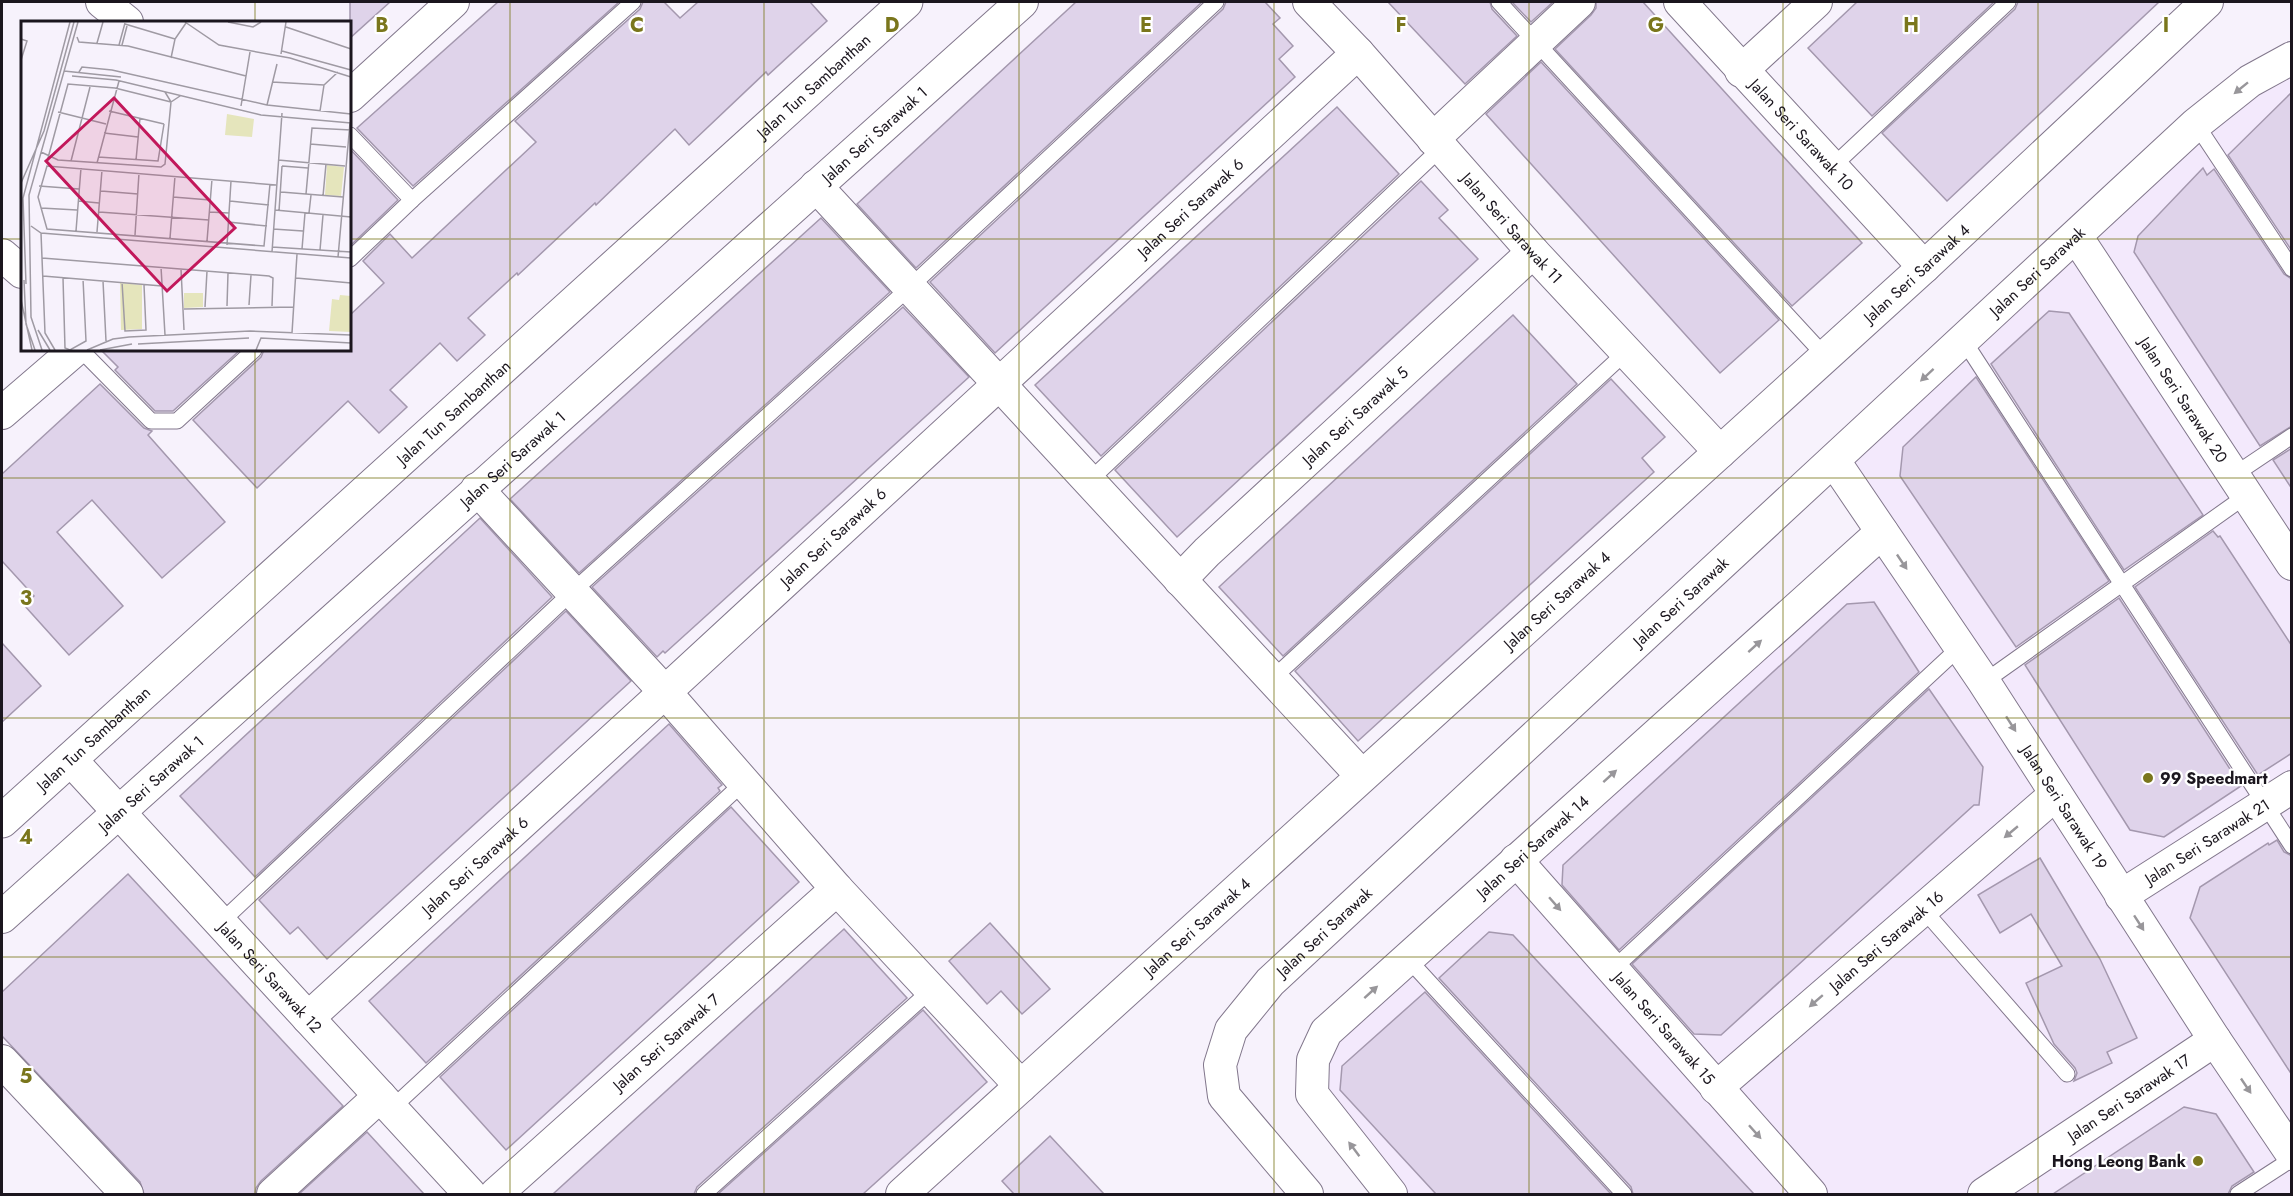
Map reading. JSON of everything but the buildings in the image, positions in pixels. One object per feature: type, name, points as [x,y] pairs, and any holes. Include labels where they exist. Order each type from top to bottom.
[{"type":"street","points":[[102,2],[126,21]]},
{"type":"street","points":[[351,95],[453,2]]},
{"type":"street","name":"Jalan Tun Sambanthan","points":[[2,821],[906,2]]},
{"type":"street","name":"Jalan Seri Sarawak 1","points":[[2,917],[1022,2]]},
{"type":"street","name":"Jalan Seri Sarawak 11","points":[[1309,2],[1358,53],[1625,353],[1719,452]]},
{"type":"street","points":[[1437,143],[1536,41],[1579,2]]},
{"type":"street","name":"Jalan Seri Sarawak 10","points":[[1680,2],[1741,71],[1924,267]]},
{"type":"street","points":[[1741,71],[1816,2]]},
{"type":"street","name":"Jalan Seri Sarawak 4","points":[[902,1194],[1924,267],[2207,2]]},
{"type":"street","name":"Jalan Seri Sarawak 6","points":[[308,1018],[1358,53]]},
{"type":"street","name":"Jalan Seri Sarawak","points":[[1307,1194],[1224,1096],[1220,1065],[1230,1030],[1270,982],[2196,124],[2250,81],[2292,58]]},
{"type":"street","points":[[816,186],[1362,776]]},
{"type":"street","name":"Jalan Seri Sarawak 20","points":[[2076,236],[2292,564]]},
{"type":"street","name":"Jalan Seri Sarawak 5","points":[[1180,580],[1207,552],[1533,252]]},
{"type":"street","points":[[2,255],[21,271]]},
{"type":"street","points":[[2,413],[74,351]]},
{"type":"street","name":"Jalan Seri Sarawak 19","points":[[1834,461],[1984,682],[2121,896],[2292,1154]]},
{"type":"street","points":[[477,489],[665,692],[837,888],[1021,1086]]},
{"type":"street","name":"Jalan Seri Sarawak 14","points":[[1391,1194],[1312,1094],[1313,1060],[1326,1032],[1882,532]]},
{"type":"street","name":"Jalan Seri Sarawak 12","points":[[70,759],[470,1194]]},
{"type":"street","name":"Jalan Seri Sarawak 21","points":[[2121,896],[2292,787]]},
{"type":"street","name":"Jalan Seri Sarawak 16","points":[[1716,1088],[2056,794]]},
{"type":"street","name":"Jalan Seri Sarawak 15","points":[[1516,860],[1811,1194]]},
{"type":"street","name":"Jalan Seri Sarawak 7","points":[[496,1194],[837,888]]},
{"type":"street","name":"Jalan Seri Sarawak 17","points":[[1984,1194],[2215,1040]]},
{"type":"street","points":[[2,1061],[114,1190]]},
{"type":"street","points":[[273,1194],[386,1102]]},
{"type":"lane","points":[[351,258],[412,200],[633,2]]},
{"type":"lane","points":[[220,923],[573,592],[909,288],[1216,2]]},
{"type":"lane","points":[[1499,2],[1825,356]]},
{"type":"lane","points":[[1831,168],[2008,2]]},
{"type":"lane","points":[[2196,124],[2292,269]]},
{"type":"lane","points":[[351,136],[412,200]]},
{"type":"lane","points":[[1088,482],[1437,143]]},
{"type":"lane","points":[[1964,341],[2292,846]]},
{"type":"lane","points":[[82,351],[152,421],[177,421],[253,351]]},
{"type":"lane","points":[[1272,679],[1625,353]]},
{"type":"lane","points":[[1984,682],[2121,584],[2241,485],[2292,436]]},
{"type":"lane","points":[[1612,970],[1960,646]]},
{"type":"lane","points":[[386,1102],[744,782]]},
{"type":"lane","points":[[1922,908],[2067,1074]]},
{"type":"lane","points":[[1408,958],[1624,1194]]},
{"type":"lane","points":[[704,1194],[931,990]]},
{"type":"lane","points":[[2238,1194],[2292,1159]]},
{"type":"shaded area","points":[[2291,69],[2291,1194],[1404,1194],[1325,1091],[1323,1067],[1335,1039],[1896,533],[1850,464],[2188,145]]},
{"type":"place","name":"99 Speedmart","points":[[2148,778]]},
{"type":"place","name":"Hong Leong Bank","points":[[2198,1161]]}]
